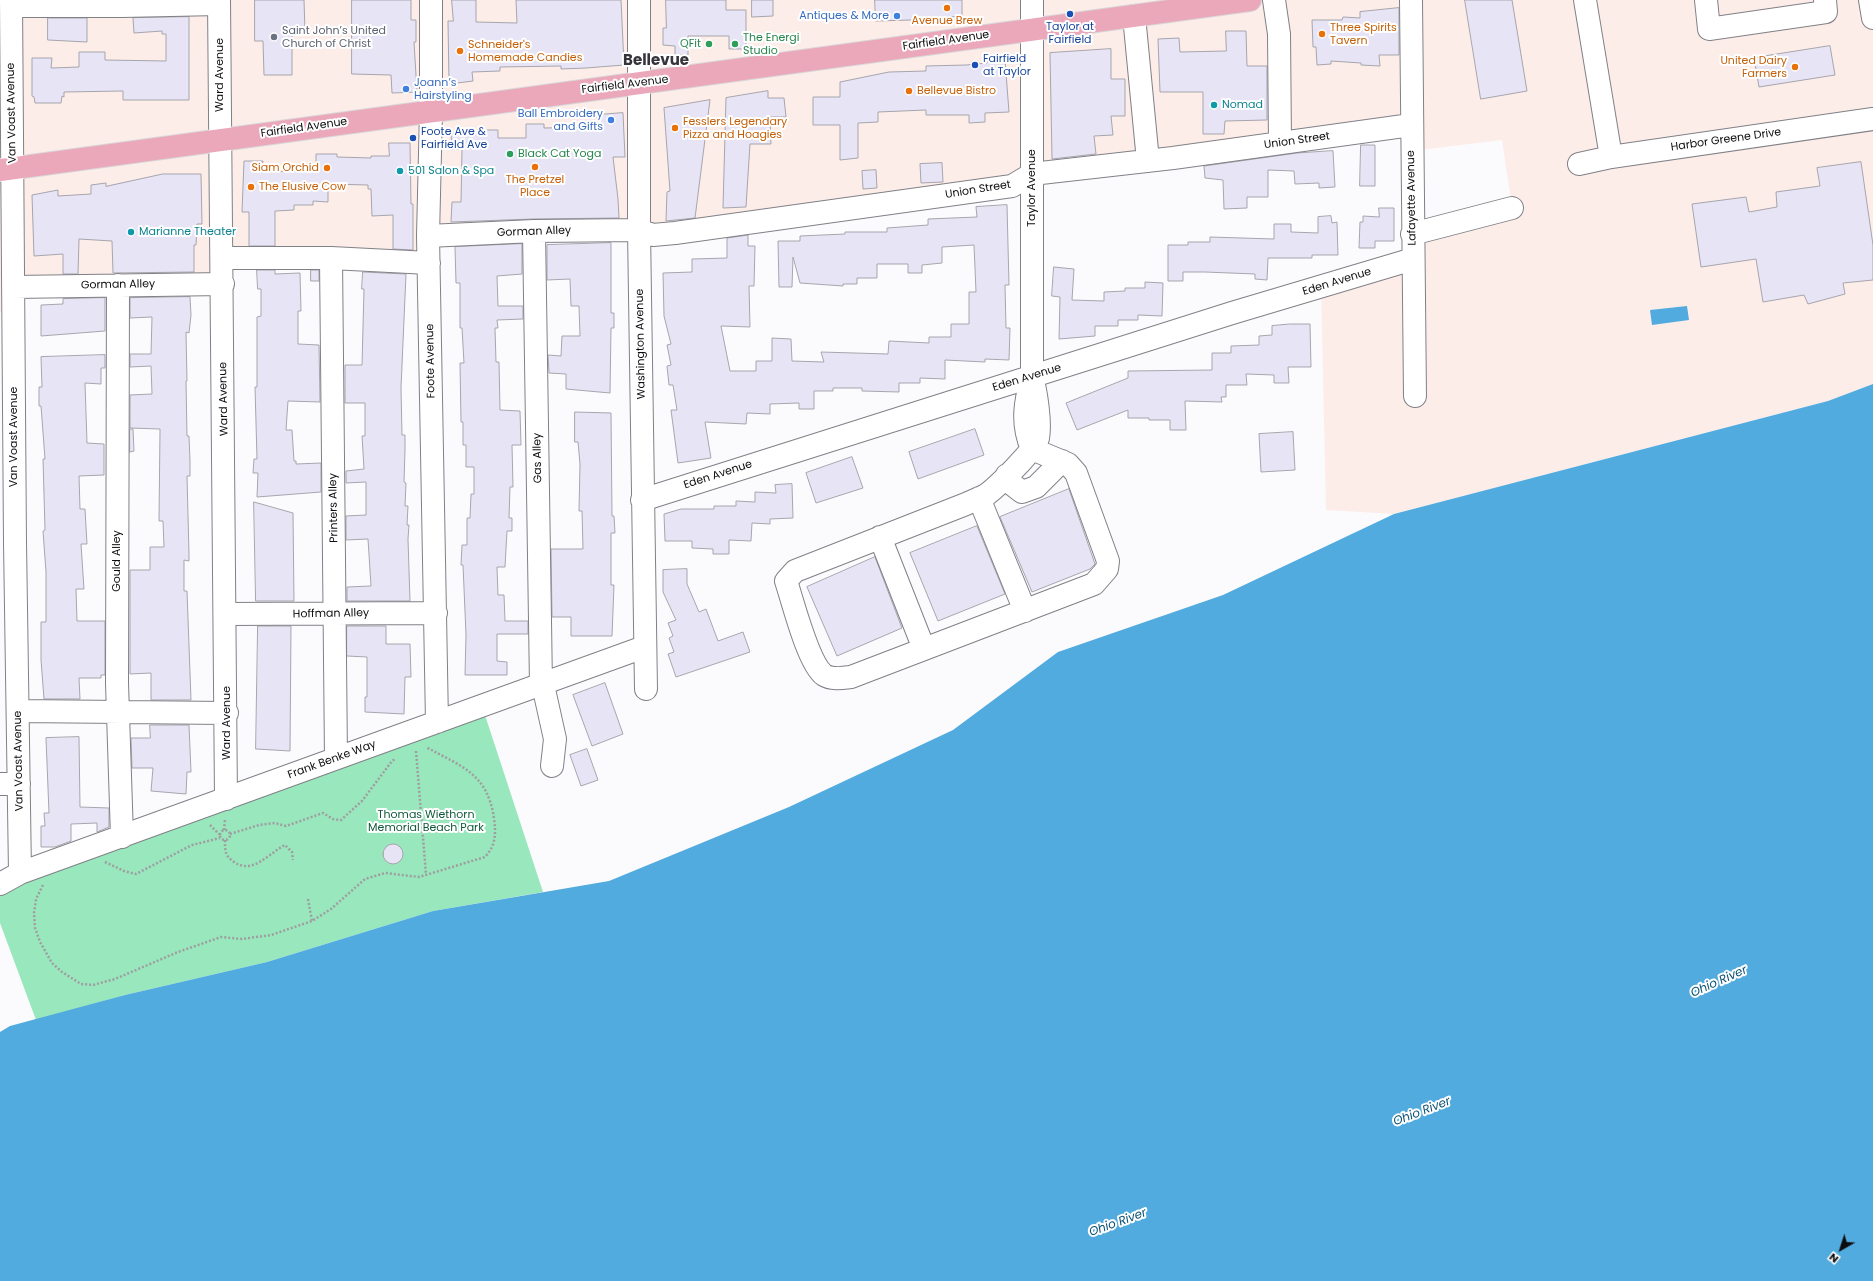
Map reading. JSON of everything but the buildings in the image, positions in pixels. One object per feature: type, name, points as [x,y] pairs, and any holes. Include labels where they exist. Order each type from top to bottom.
[{"type":"main road","name":"Fairfield Avenue","points":[[6,169],[1250,0]]},
{"type":"street","name":"Foote Avenue","points":[[431,0],[431,111],[428,236],[437,722]]},
{"type":"street","name":"Washington Avenue","points":[[639,0],[639,230],[644,647],[646,689]]},
{"type":"street","name":"Taylor Avenue","points":[[1032,0],[1032,376],[1037,398],[1038,438],[1032,449]]},
{"type":"street","points":[[1274,0],[1278,34],[1280,143]]},
{"type":"street","name":"Lafayette Avenue","points":[[1410,0],[1415,396]]},
{"type":"street","points":[[1585,0],[1611,157]]},
{"type":"street","points":[[1706,0],[1708,29],[1826,12],[1825,0]]},
{"type":"street","points":[[1870,0],[1873,18]]},
{"type":"street","points":[[11,3],[219,2]]},
{"type":"street","name":"Ward Avenue","points":[[219,2],[223,258],[227,714],[226,799]]},
{"type":"street","name":"Van Voast Avenue","points":[[11,3],[5,28],[6,169],[14,287],[7,311],[18,711],[10,784],[20,873]]},
{"type":"street","points":[[1134,16],[1148,161]]},
{"type":"street","name":"Harbor Greene Drive","points":[[1579,164],[1611,157],[1873,119]]},
{"type":"street","name":"Union Street","points":[[639,230],[653,235],[675,233],[1012,186],[1032,174],[1148,161],[1411,125]]},
{"type":"street","points":[[1412,234],[1512,208]]},
{"type":"street","name":"Gorman Alley","points":[[428,236],[534,231],[639,230]]},
{"type":"street","name":"Gas Alley","points":[[534,231],[542,685],[555,739],[552,766]]},
{"type":"street","points":[[223,258],[331,258],[429,263]]},
{"type":"street","name":"Printers Alley","points":[[331,258],[336,758]]},
{"type":"street","name":"Eden Avenue","points":[[642,500],[1032,376],[1413,259]]},
{"type":"street","name":"Gorman Alley","points":[[14,287],[223,284]]},
{"type":"street","name":"Gould Alley","points":[[118,285],[118,711],[122,837]]},
{"type":"street","points":[[1032,449],[1062,461],[1068,464],[1076,473],[1108,561],[1107,569],[1094,584],[851,677],[837,678],[825,675],[814,663],[786,581],[794,570],[979,498],[986,494],[1007,475],[1032,449]]},
{"type":"street","points":[[1007,475],[1013,485],[1022,492],[1036,487],[1062,461]]},
{"type":"street","points":[[979,498],[1025,611]]},
{"type":"street","points":[[880,537],[924,649]]},
{"type":"street","name":"Hoffman Alley","points":[[226,614],[436,613]]},
{"type":"street","name":"Frank Benke Way","points":[[0,884],[20,873],[644,647]]},
{"type":"street","points":[[18,711],[118,711],[227,714]]},
{"type":"path","points":[[49,880],[43,885],[36,899],[34,913],[35,928],[52,962],[66,975],[81,984],[93,986],[115,979],[178,952],[222,937],[242,939],[271,935],[312,921],[331,909],[365,880],[386,872],[419,877],[485,857],[492,849],[496,838],[492,804],[483,785],[475,776],[426,747],[410,753]]},
{"type":"path","points":[[416,751],[426,875]]},
{"type":"path","points":[[293,860],[292,852],[285,845],[277,849],[262,862],[250,866],[238,865],[229,858],[225,852],[225,840],[228,839],[230,834],[259,825],[275,823],[286,826],[323,813],[333,819],[341,820],[362,801],[392,761],[398,758]]},
{"type":"path","points":[[220,838],[220,833],[222,830],[226,830],[230,834]]},
{"type":"path","points":[[81,851],[124,871],[136,874],[192,845],[220,838],[225,840]]},
{"type":"path","points":[[308,899],[312,921]]},
{"type":"shaded area","points":[[219,0],[1873,0],[1873,384],[1828,401],[1394,514],[1326,510],[1321,287],[1413,259],[1412,234],[1512,207],[1502,140],[1411,151],[1411,125],[675,233],[429,236],[429,263],[223,258],[223,284],[14,287],[13,311],[0,312],[0,28],[10,28],[11,6]]},
{"type":"green space","name":"Thomas Wiethorn Memorial Beach Park","points":[[482,706],[543,892],[433,911],[267,962],[125,995],[36,1020],[0,923],[0,891]]},
{"type":"water","points":[[1687,306],[1689,320],[1652,325],[1650,310]]},
{"type":"water","name":"Ohio River","points":[[1873,384],[1873,1281],[0,1281],[0,1032],[10,1026],[125,995],[267,962],[433,911],[609,881],[789,807],[953,730],[1058,652],[1223,595],[1394,514],[1828,401]]},
{"type":"place","name":"Avenue Brew","points":[[947,8]]},
{"type":"place","name":"Taylor at Fairfield","points":[[1070,14]]},
{"type":"place","name":"Antiques & More","points":[[897,16]]},
{"type":"place","name":"Three Spirits Tavern","points":[[1322,34]]},
{"type":"place","name":"Saint John’s United Church of Christ","points":[[274,37]]},
{"type":"place","name":"QFit","points":[[709,44]]},
{"type":"place","name":"The Energi Studio","points":[[735,44]]},
{"type":"place","name":"Schneider's Homemade Candies","points":[[460,51]]},
{"type":"place","name":"Fairfield at Taylor","points":[[975,65]]},
{"type":"place","name":"United Dairy Farmers","points":[[1795,67]]},
{"type":"place","name":"Joann’s Hairstyling","points":[[406,89]]},
{"type":"place","name":"Bellevue Bistro","points":[[909,91]]},
{"type":"place","name":"Nomad","points":[[1214,105]]},
{"type":"place","name":"Ball Embroidery and Gifts","points":[[611,120]]},
{"type":"place","name":"Fesslers Legendary Pizza and Hoagies","points":[[675,128]]},
{"type":"place","name":"Foote Ave & Fairfield Ave","points":[[413,138]]},
{"type":"place","name":"Black Cat Yoga","points":[[510,154]]},
{"type":"place","name":"The Pretzel Place","points":[[535,167]]},
{"type":"place","name":"Siam Orchid","points":[[327,168]]},
{"type":"place","name":"501 Salon & Spa","points":[[400,171]]},
{"type":"place","name":"The Elusive Cow","points":[[251,187]]},
{"type":"place","name":"Marianne Theater","points":[[131,232]]},
{"type":"district","name":"Bellevue","points":[[656,61]]}]
